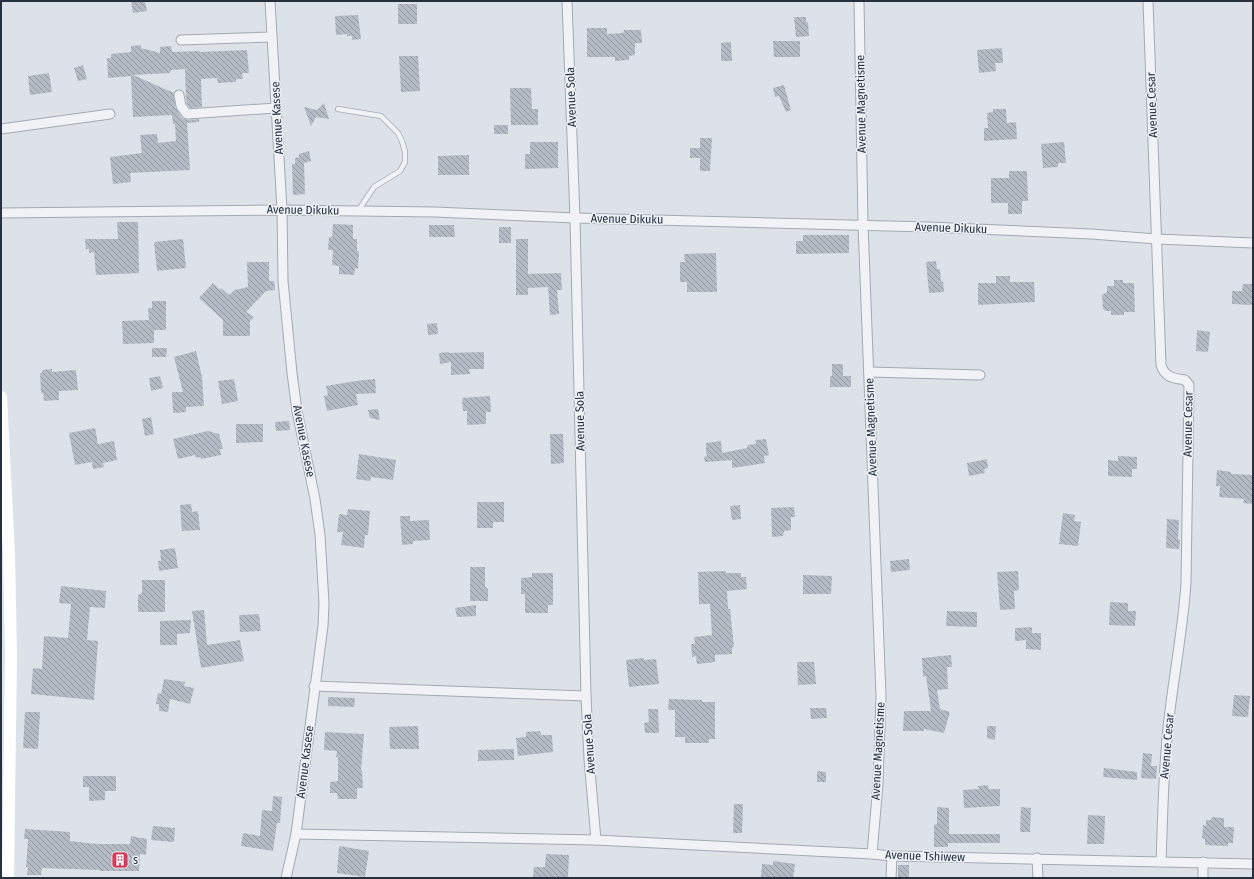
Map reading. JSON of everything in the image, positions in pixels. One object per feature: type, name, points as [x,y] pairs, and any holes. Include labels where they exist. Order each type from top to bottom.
[{"type":"main road","points":[[1,404],[9,554],[11,655],[8,878]]},
{"type":"street","name":"Avenue Kasese","points":[[270,1],[282,210],[283,281],[297,411],[315,499],[320,535],[324,603],[323,626],[314,686],[296,834],[286,878]]},
{"type":"street","name":"Avenue Sola","points":[[567,1],[575,218],[586,696],[589,759],[596,840]]},
{"type":"street","name":"Avenue Magnetisme","points":[[859,1],[863,224],[881,696],[878,784],[872,854]]},
{"type":"street","name":"Avenue Cesar","points":[[1148,1],[1161,365],[1167,375],[1175,379],[1185,380],[1189,385],[1186,583],[1166,752],[1161,862]]},
{"type":"street","points":[[181,40],[272,37]]},
{"type":"street","points":[[178,95],[181,106],[188,114],[276,108]]},
{"type":"street","points":[[1,128],[110,114]]},
{"type":"street","name":"Avenue Dikuku","points":[[1,213],[282,210],[435,212],[575,218],[863,224],[1253,243]]},
{"type":"street","points":[[869,372],[980,374]]},
{"type":"street","points":[[314,686],[586,696]]},
{"type":"street","name":"Avenue Tshiwew","points":[[296,834],[596,840],[892,856],[1038,858],[1253,864]]},
{"type":"street","points":[[891,878],[892,856]]},
{"type":"street","points":[[1038,858],[1038,878]]},
{"type":"street","points":[[1203,862],[1203,878]]},
{"type":"lane","points":[[338,109],[381,116],[398,133],[404,152],[405,162],[400,171],[374,187],[358,211]]},
{"type":"building","points":[[131,1],[145,1],[147,11],[133,13]]},
{"type":"building","points":[[398,4],[417,4],[417,24],[398,24]]},
{"type":"building","points":[[358,15],[361,39],[352,40],[352,36],[347,36],[347,34],[336,35],[335,16]]},
{"type":"building","points":[[794,17],[806,17],[809,36],[796,37]]},
{"type":"building","points":[[587,28],[607,28],[607,34],[623,33],[624,30],[641,30],[642,43],[635,43],[635,55],[629,56],[629,60],[615,61],[615,57],[587,57]]},
{"type":"building","points":[[773,41],[800,41],[800,57],[774,57]]},
{"type":"building","points":[[731,42],[732,61],[721,61],[721,43]]},
{"type":"building","points":[[141,45],[141,48],[160,53],[160,47],[171,46],[172,52],[247,50],[249,73],[242,73],[243,79],[236,79],[236,82],[218,83],[217,78],[201,79],[202,107],[190,108],[187,104],[186,98],[185,69],[172,70],[169,73],[133,75],[174,93],[175,107],[182,118],[187,120],[199,119],[199,122],[187,123],[190,170],[130,173],[131,182],[113,184],[110,157],[142,153],[140,135],[157,134],[158,143],[176,141],[175,124],[173,124],[172,115],[133,117],[131,76],[108,78],[107,58],[111,58],[111,54],[131,52],[131,46]]},
{"type":"building","points":[[1002,48],[1003,63],[995,63],[996,71],[979,73],[977,50]]},
{"type":"building","points":[[399,56],[418,56],[420,91],[401,92]]},
{"type":"building","points":[[83,65],[87,79],[78,81],[74,68]]},
{"type":"building","points":[[49,73],[52,92],[30,95],[28,76]]},
{"type":"building","points":[[784,85],[791,110],[786,112],[779,96],[775,97],[773,88]]},
{"type":"building","points":[[510,88],[531,88],[532,109],[538,109],[538,125],[511,125]]},
{"type":"building","points":[[324,103],[329,119],[316,117],[311,126],[304,107],[317,110]]},
{"type":"building","points":[[993,109],[1006,109],[1007,123],[1016,122],[1017,139],[984,141],[984,128],[988,128],[987,113],[993,112]]},
{"type":"building","points":[[494,125],[508,125],[508,134],[494,134]]},
{"type":"building","points":[[700,138],[712,138],[710,171],[700,171],[700,158],[690,158],[690,148],[700,148]]},
{"type":"building","points":[[530,142],[558,142],[558,168],[525,169],[525,154],[530,154]]},
{"type":"building","points":[[1064,142],[1066,163],[1058,163],[1058,167],[1043,168],[1041,144]]},
{"type":"building","points":[[309,151],[311,161],[304,163],[305,194],[293,195],[292,164],[295,164],[295,158],[299,157],[299,154]]},
{"type":"building","points":[[469,155],[469,175],[438,175],[438,156]]},
{"type":"building","points":[[1009,171],[1027,171],[1028,201],[1022,201],[1022,214],[1008,214],[1008,203],[991,203],[991,178],[1009,178]]},
{"type":"building","points":[[117,222],[138,222],[139,273],[96,275],[94,252],[89,253],[89,249],[86,249],[85,239],[118,239]]},
{"type":"building","points":[[333,224],[353,225],[353,239],[357,239],[357,251],[359,251],[358,269],[355,268],[354,275],[339,274],[339,266],[332,265],[333,250],[328,250],[329,237],[332,237]]},
{"type":"building","points":[[429,225],[454,225],[455,237],[429,237]]},
{"type":"building","points":[[499,227],[511,227],[511,243],[499,243]]},
{"type":"building","points":[[803,235],[849,235],[849,253],[796,254],[796,241],[803,241]]},
{"type":"building","points":[[183,239],[186,268],[157,271],[154,242]]},
{"type":"building","points":[[516,239],[528,239],[528,274],[561,273],[562,290],[557,290],[559,314],[550,315],[548,287],[528,288],[528,295],[516,295]]},
{"type":"building","points":[[716,253],[717,292],[687,292],[687,282],[680,282],[680,262],[685,262],[684,254]]},
{"type":"building","points":[[936,261],[937,269],[940,269],[941,282],[943,281],[944,292],[929,293],[926,262]]},
{"type":"building","points":[[247,262],[269,262],[269,281],[274,281],[275,290],[266,291],[246,312],[254,317],[250,321],[250,336],[223,336],[223,320],[199,298],[213,283],[220,290],[221,288],[229,295],[235,290],[248,287]]},
{"type":"building","points":[[996,276],[1010,276],[1010,282],[1034,282],[1035,302],[978,305],[978,283],[996,283]]},
{"type":"building","points":[[1114,280],[1123,280],[1123,283],[1134,283],[1135,312],[1124,312],[1124,315],[1111,315],[1111,311],[1106,311],[1103,309],[1102,295],[1107,292],[1107,286],[1114,286]]},
{"type":"building","points":[[1243,284],[1253,284],[1253,305],[1232,304],[1232,291],[1242,291]]},
{"type":"building","points":[[152,301],[166,301],[166,330],[154,330],[154,343],[123,344],[122,321],[149,320],[148,308],[152,308]]},
{"type":"building","points":[[437,323],[438,334],[428,335],[427,324]]},
{"type":"building","points":[[1197,330],[1210,332],[1208,352],[1196,351]]},
{"type":"building","points":[[152,348],[167,348],[166,357],[152,357]]},
{"type":"building","points":[[196,351],[202,377],[204,406],[186,407],[186,412],[173,413],[172,392],[183,392],[174,357]]},
{"type":"building","points":[[484,352],[484,369],[469,369],[470,374],[451,375],[451,362],[440,364],[439,353]]},
{"type":"building","points":[[832,364],[843,364],[843,376],[851,376],[851,387],[830,387]]},
{"type":"building","points":[[52,369],[52,372],[76,370],[78,390],[59,391],[59,400],[44,401],[43,393],[41,393],[40,373],[42,373],[42,370]]},
{"type":"building","points":[[160,376],[163,388],[151,391],[149,378]]},
{"type":"building","points":[[234,379],[238,401],[222,404],[218,381]]},
{"type":"building","points":[[375,379],[376,393],[356,394],[358,405],[327,411],[324,396],[328,395],[326,386]]},
{"type":"building","points":[[490,396],[491,412],[486,412],[486,424],[467,425],[467,411],[463,411],[462,398]]},
{"type":"building","points":[[378,409],[380,420],[370,418],[368,410]]},
{"type":"building","points":[[151,417],[154,434],[145,436],[142,419]]},
{"type":"building","points":[[289,421],[290,430],[276,431],[275,422]]},
{"type":"building","points":[[236,424],[263,424],[263,442],[236,443]]},
{"type":"building","points":[[95,428],[98,444],[114,441],[117,460],[103,463],[104,467],[93,469],[92,462],[75,465],[69,433]]},
{"type":"building","points":[[208,431],[219,434],[223,449],[220,449],[221,455],[201,459],[200,457],[196,458],[195,455],[178,459],[173,439]]},
{"type":"building","points":[[550,434],[563,434],[564,463],[551,464]]},
{"type":"building","points":[[766,439],[769,455],[764,456],[765,463],[732,468],[732,460],[705,462],[704,457],[707,456],[706,443],[721,441],[722,453],[747,448],[748,445],[756,444],[755,440]]},
{"type":"building","points":[[359,454],[396,460],[393,480],[371,477],[370,481],[356,479]]},
{"type":"building","points":[[1118,456],[1137,457],[1137,469],[1132,469],[1132,477],[1108,476],[1108,460],[1118,461]]},
{"type":"building","points":[[987,459],[988,468],[984,469],[985,473],[969,476],[967,463]]},
{"type":"building","points":[[1217,470],[1231,472],[1231,474],[1253,475],[1253,504],[1243,503],[1244,499],[1219,497],[1220,486],[1216,486]]},
{"type":"building","points":[[477,502],[504,502],[504,522],[493,522],[493,528],[477,528]]},
{"type":"building","points":[[191,504],[192,512],[198,511],[200,530],[182,531],[180,505]]},
{"type":"building","points":[[740,505],[741,519],[732,520],[730,506]]},
{"type":"building","points":[[794,507],[795,517],[791,517],[791,530],[784,531],[783,536],[772,537],[771,508]]},
{"type":"building","points":[[348,509],[370,511],[368,535],[365,535],[364,548],[341,545],[343,532],[337,532],[339,514],[347,515]]},
{"type":"building","points":[[1063,513],[1075,515],[1074,521],[1081,522],[1078,546],[1059,544]]},
{"type":"building","points":[[400,516],[410,516],[410,521],[429,520],[430,540],[413,541],[413,544],[402,545]]},
{"type":"building","points":[[1167,519],[1179,520],[1179,549],[1166,548]]},
{"type":"building","points":[[175,548],[178,568],[159,571],[158,561],[161,561],[160,550]]},
{"type":"building","points":[[909,559],[910,570],[891,572],[890,561]]},
{"type":"building","points":[[470,567],[485,567],[485,587],[488,589],[488,601],[470,601]]},
{"type":"building","points":[[726,571],[726,573],[741,573],[741,577],[746,577],[747,589],[727,591],[728,609],[730,609],[734,647],[732,647],[732,654],[715,655],[715,662],[697,664],[696,656],[692,657],[691,644],[695,644],[694,637],[712,635],[710,604],[699,604],[698,572]]},
{"type":"building","points":[[1018,571],[1019,590],[1014,591],[1015,609],[1000,610],[997,572]]},
{"type":"building","points":[[532,573],[553,573],[553,605],[548,605],[548,613],[525,613],[525,594],[521,594],[521,578],[532,577]]},
{"type":"building","points":[[803,575],[832,576],[831,594],[803,594]]},
{"type":"building","points":[[142,580],[165,580],[165,612],[138,612],[138,595],[142,593]]},
{"type":"building","points":[[61,586],[106,591],[105,608],[90,607],[87,640],[98,641],[94,700],[31,694],[33,668],[42,669],[44,636],[68,638],[71,604],[59,603]]},
{"type":"building","points":[[1110,602],[1128,603],[1128,611],[1136,611],[1135,626],[1109,625]]},
{"type":"building","points":[[476,605],[476,616],[457,617],[455,608]]},
{"type":"building","points":[[204,610],[207,645],[240,640],[244,661],[201,668],[192,611]]},
{"type":"building","points":[[947,611],[977,612],[977,627],[946,626]]},
{"type":"building","points":[[259,614],[261,631],[240,632],[239,615]]},
{"type":"building","points":[[191,620],[190,633],[177,634],[177,645],[160,645],[160,621]]},
{"type":"building","points":[[1032,627],[1032,633],[1041,633],[1041,650],[1026,649],[1026,640],[1015,641],[1015,628]]},
{"type":"building","points":[[951,655],[952,667],[947,667],[948,689],[937,690],[940,709],[950,712],[944,733],[924,729],[924,731],[903,731],[904,711],[931,711],[926,676],[923,677],[922,658]]},
{"type":"building","points":[[644,658],[644,660],[656,659],[659,684],[629,687],[626,660]]},
{"type":"building","points":[[797,662],[814,662],[816,684],[798,685]]},
{"type":"building","points":[[164,679],[185,682],[184,686],[194,688],[190,704],[170,699],[168,712],[159,711],[159,704],[156,704],[158,693],[161,694]]},
{"type":"building","points":[[1234,695],[1250,696],[1248,717],[1232,716]]},
{"type":"building","points":[[328,697],[355,698],[354,707],[328,706]]},
{"type":"building","points":[[669,699],[715,702],[715,739],[709,739],[709,743],[685,743],[685,737],[675,737],[675,710],[668,710]]},
{"type":"building","points":[[810,708],[826,708],[827,718],[811,719]]},
{"type":"building","points":[[648,709],[658,709],[659,733],[645,733],[644,723],[649,722]]},
{"type":"building","points":[[25,712],[40,712],[38,749],[23,748]]},
{"type":"building","points":[[418,726],[419,749],[390,749],[389,727]]},
{"type":"building","points":[[987,726],[996,726],[995,740],[987,738]]},
{"type":"building","points":[[540,731],[541,735],[552,735],[553,752],[518,756],[516,738],[526,737],[526,732]]},
{"type":"building","points":[[325,732],[364,734],[361,770],[363,788],[357,788],[357,799],[338,799],[337,793],[330,793],[330,782],[338,781],[338,757],[336,757],[337,751],[324,750]]},
{"type":"building","points":[[514,749],[514,760],[478,761],[478,750]]},
{"type":"building","points":[[1143,753],[1152,754],[1151,766],[1157,766],[1156,779],[1141,778]]},
{"type":"building","points":[[1104,768],[1137,772],[1137,780],[1103,777]]},
{"type":"building","points":[[817,771],[826,772],[826,782],[817,782]]},
{"type":"building","points":[[83,776],[116,776],[116,791],[105,791],[105,800],[89,801],[89,787],[83,787]]},
{"type":"building","points":[[988,785],[989,789],[1000,789],[1000,806],[964,808],[963,790],[979,789],[978,786]]},
{"type":"building","points":[[273,796],[282,797],[280,823],[277,823],[273,851],[241,846],[243,833],[260,836],[262,810],[272,811]]},
{"type":"building","points":[[734,804],[743,804],[742,833],[733,833]]},
{"type":"building","points":[[937,807],[949,808],[949,834],[1000,834],[1000,843],[948,843],[948,847],[934,847],[934,825],[937,824]]},
{"type":"building","points":[[1021,807],[1031,808],[1030,832],[1020,832]]},
{"type":"building","points":[[1088,815],[1105,816],[1104,844],[1087,844]]},
{"type":"building","points":[[1212,817],[1224,818],[1224,827],[1234,827],[1233,843],[1228,843],[1228,846],[1205,845],[1205,839],[1202,838],[1203,825],[1206,826],[1206,820],[1211,820]]},
{"type":"building","points":[[153,826],[175,828],[174,842],[151,840]]},
{"type":"building","points":[[25,829],[70,832],[70,841],[96,844],[130,844],[131,836],[147,839],[146,855],[140,854],[139,871],[100,871],[42,868],[41,875],[27,875],[28,867],[26,867],[28,839],[24,839]]},
{"type":"building","points":[[339,846],[369,851],[365,877],[337,873]]},
{"type":"building","points":[[546,854],[569,855],[568,878],[533,877],[534,867],[545,867]]},
{"type":"building","points":[[773,861],[795,864],[793,878],[761,878],[762,864],[773,865]]},
{"type":"building","points":[[898,865],[909,865],[909,878],[898,878]]},
{"type":"place","name":"s","points":[[120,860]]}]
